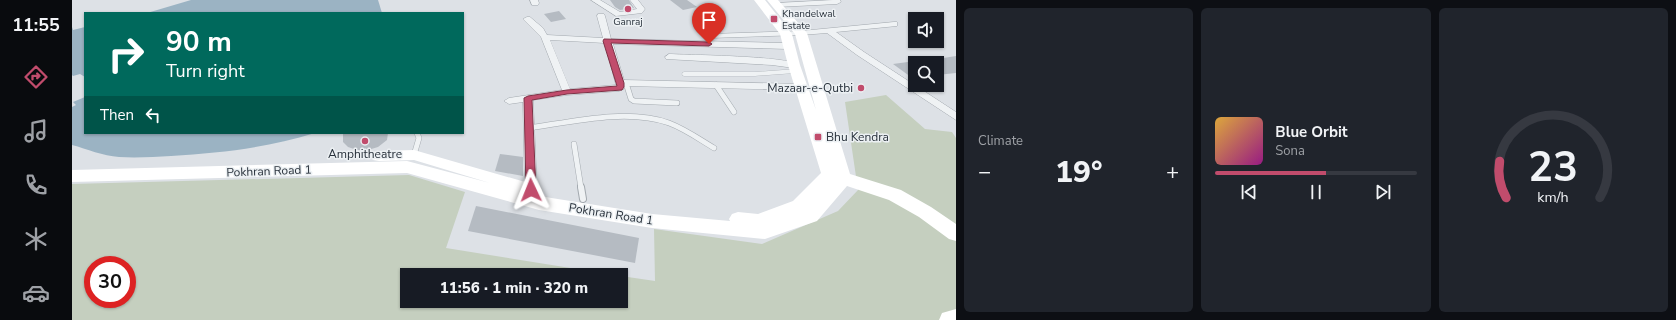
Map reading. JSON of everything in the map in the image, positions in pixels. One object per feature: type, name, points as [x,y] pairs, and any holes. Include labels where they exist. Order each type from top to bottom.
[{"type":"main road","points":[[759,0],[787,40],[795,68],[836,177]]},
{"type":"main road","points":[[775,3],[801,33],[836,177]]},
{"type":"main road","name":"Pokhran Road 1","points":[[72,176],[411,161],[539,203],[652,221],[765,232],[811,216],[836,177]]},
{"type":"main road","name":"Pokhran Road 1","points":[[72,165],[85,167],[411,161],[543,193],[652,211],[758,221],[799,206],[836,177]]},
{"type":"main road","points":[[836,177],[895,195],[925,212],[956,234]]},
{"type":"main road","points":[[950,320],[956,319]]},
{"type":"street","points":[[595,0],[618,14],[639,11],[641,9],[634,0]]},
{"type":"street","points":[[775,3],[837,2]]},
{"type":"street","points":[[601,16],[607,41],[623,83]]},
{"type":"street","points":[[527,19],[540,30],[545,37],[567,92]]},
{"type":"street","points":[[545,37],[607,41],[787,40],[801,33],[894,24]]},
{"type":"street","points":[[830,31],[849,46],[936,102],[956,117]]},
{"type":"street","points":[[710,36],[787,40]]},
{"type":"street","points":[[669,56],[772,62],[795,68]]},
{"type":"street","points":[[509,101],[567,92],[619,88],[623,83]]},
{"type":"street","points":[[623,83],[802,87]]},
{"type":"street","points":[[528,98],[531,190]]},
{"type":"lane","points":[[684,74],[755,74],[795,68]]},
{"type":"lane","points":[[623,83],[630,99],[634,101],[677,102]]},
{"type":"lane","points":[[716,85],[734,112]]},
{"type":"lane","points":[[529,128],[604,118],[649,119],[670,124],[714,148]]},
{"type":"lane","points":[[411,161],[419,138],[417,134]]},
{"type":"lane","points":[[574,144],[583,199]]},
{"type":"green space","points":[[886,95],[925,129],[952,132],[956,138],[956,320],[72,320],[72,184],[409,175],[465,192],[446,248],[570,268],[400,268],[400,308],[628,308],[628,277],[655,281],[654,229],[762,244],[838,211],[858,190],[845,102]]},
{"type":"water","points":[[191,0],[378,0],[382,12],[150,12]]},
{"type":"water","points":[[72,27],[73,30],[84,27],[84,76],[80,74],[72,75]]},
{"type":"water","points":[[84,97],[84,134],[311,134],[261,146],[226,151],[190,155],[119,157],[101,154],[72,145],[72,107],[76,105],[73,102]]},
{"type":"building","points":[[610,0],[629,0],[634,8],[620,10],[615,7]]},
{"type":"building","points":[[670,0],[687,0],[697,7],[683,10]]},
{"type":"building","points":[[559,11],[566,19],[551,22],[544,14]]},
{"type":"building","points":[[956,56],[956,73],[944,74],[944,58]]},
{"type":"building","points":[[908,62],[908,75],[893,64]]},
{"type":"building","name":"Amphitheatre","points":[[343,134],[388,134],[387,140],[378,147],[368,150],[357,150],[348,147],[343,142]]},
{"type":"building","points":[[500,154],[523,157],[523,176],[495,171]]},
{"type":"building","points":[[476,206],[639,238],[635,263],[468,231]]},
{"type":"place","name":"Ganraj","points":[[628,9]]},
{"type":"place","name":"Khandelwal Estate","points":[[774,19]]},
{"type":"place","name":"Mazaar-e-Qutbi","points":[[861,88]]},
{"type":"place","name":"Bhu Kendra","points":[[818,137]]},
{"type":"place","name":"Amphitheatre","points":[[365,141]]},
{"type":"route","points":[[531,190],[528,98],[567,92],[619,88],[620,83],[607,41],[709,44]]}]
